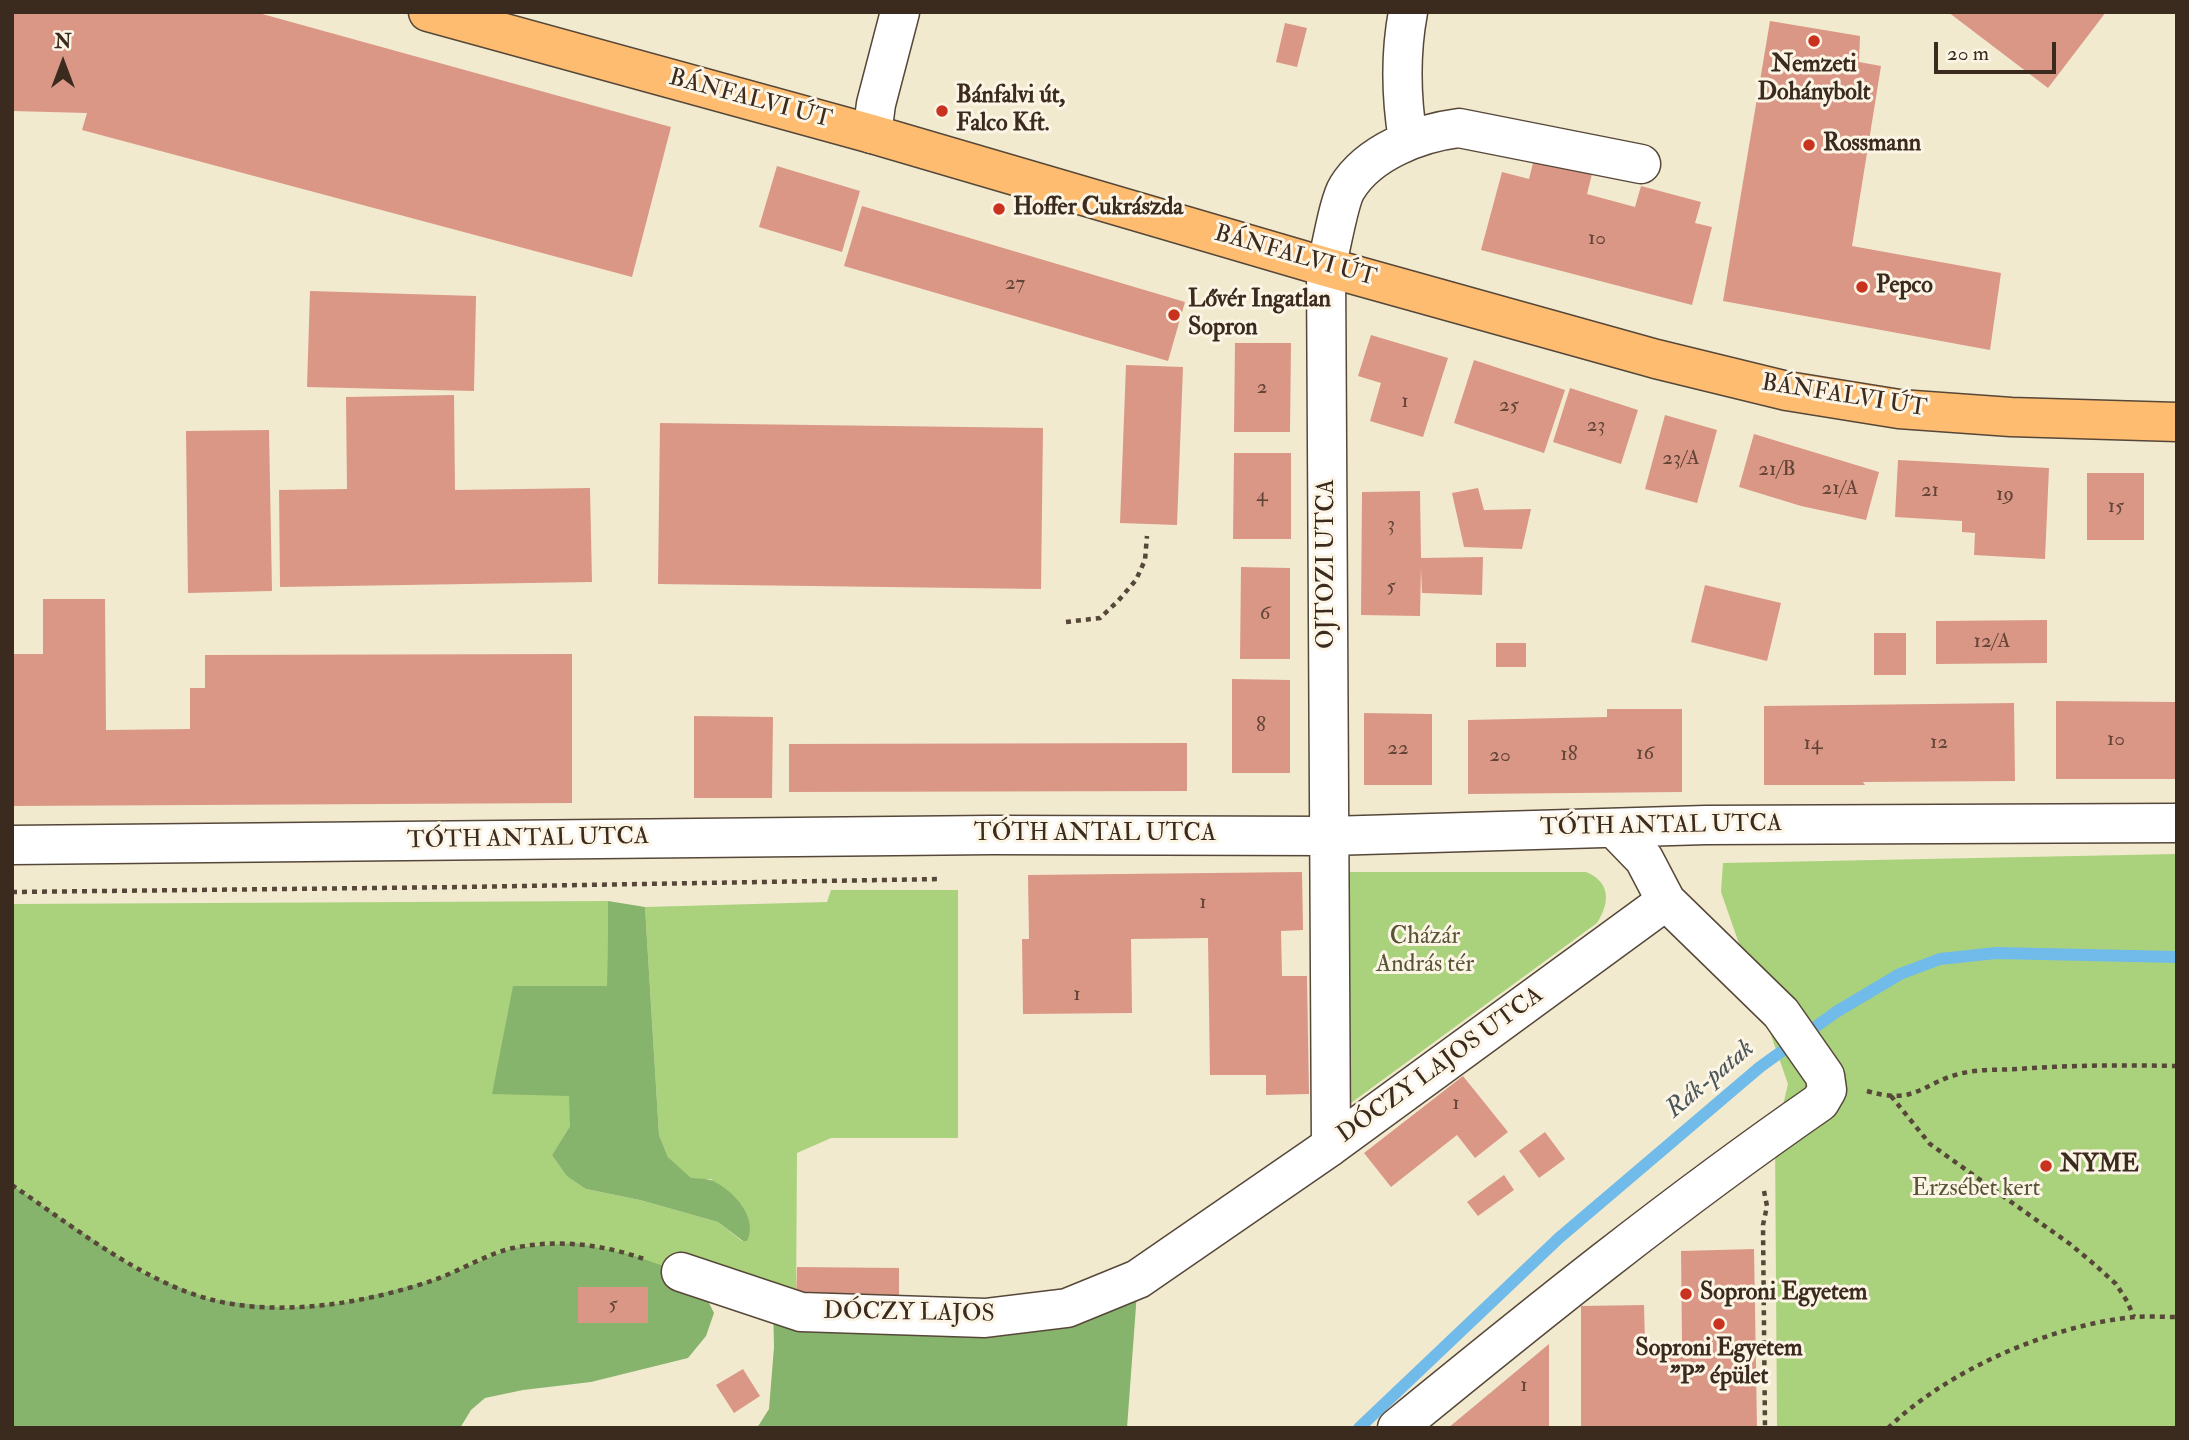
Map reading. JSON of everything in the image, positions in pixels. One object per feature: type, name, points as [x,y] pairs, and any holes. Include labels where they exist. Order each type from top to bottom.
[{"type":"main road","name":"BÁNFALVI ÚT","points":[[428,12],[872,134],[1326,267],[1656,359],[1787,391],[1899,409],[2011,417],[2177,422]]},
{"type":"street","points":[[872,134],[876,104],[900,12]]},
{"type":"street","points":[[1408,12],[1403,37],[1401,98],[1408,140]]},
{"type":"street","name":"OJTOZI UTCA","points":[[1331,1146],[1326,267],[1345,190],[1359,172],[1408,140],[1459,128],[1641,164]]},
{"type":"street","name":"TÓTH ANTAL UTCA","points":[[12,845],[992,835],[1329,849],[1614,828],[2177,823]]},
{"type":"street","points":[[1397,1428],[1546,1306],[1741,1157],[1821,1102],[1827,1090],[1825,1076],[1782,1013],[1666,901],[1644,859],[1614,828]]},
{"type":"street","name":"DÓCZY LAJOS UTCA","points":[[1138,1279],[1331,1146],[1666,901]]},
{"type":"street","name":"DÓCZY LAJOS","points":[[681,1272],[801,1312],[985,1318],[1067,1308],[1138,1279]]},
{"type":"path","points":[[1066,622],[1100,618],[1118,601],[1136,580],[1145,560],[1147,536]]},
{"type":"path","points":[[12,892],[936,880],[947,877]]},
{"type":"path","points":[[1865,1090],[1891,1096],[1908,1096],[1964,1073],[2066,1065],[2177,1066]]},
{"type":"path","points":[[1891,1096],[1930,1144],[2094,1264],[2116,1284],[2134,1317]]},
{"type":"path","points":[[1741,1157],[1763,1185],[1767,1206],[1763,1225],[1765,1428]]},
{"type":"path","points":[[12,1185],[142,1272],[209,1299],[257,1306],[285,1308],[342,1303],[433,1280],[512,1248],[575,1243],[629,1254],[681,1272]]},
{"type":"path","points":[[1888,1428],[1906,1411],[1941,1386],[2000,1354],[2072,1329],[2134,1317],[2177,1317]]},
{"type":"green space","name":"Erzsébet kert","points":[[2177,854],[2177,1428],[1777,1428],[1775,1139],[1788,1084],[1721,892],[1723,863]]},
{"type":"green space","name":"Cházár András tér","points":[[1344,872],[1586,872],[1600,881],[1604,887],[1606,901],[1597,923],[1351,1103],[1348,1102]]},
{"type":"green space","points":[[831,890],[958,890],[958,1138],[831,1138],[797,1153],[796,1304],[512,1248],[433,1280],[342,1303],[285,1308],[209,1299],[141,1272],[12,1185],[12,904],[608,901],[607,986],[570,1096],[570,1126],[552,1155],[586,1189],[640,1200],[718,1222],[742,1241],[747,1241],[711,1179],[691,1179],[668,1157],[659,1135],[645,907],[827,902]]},
{"type":"green space","points":[[608,901],[645,907],[659,1135],[668,1157],[691,1178],[713,1181],[736,1198],[750,1223],[747,1241],[743,1241],[718,1222],[640,1200],[586,1189],[567,1176],[552,1155],[570,1126],[569,1096],[492,1094],[513,986],[607,986]]},
{"type":"green space","points":[[12,1185],[141,1272],[209,1299],[285,1308],[342,1303],[433,1280],[512,1248],[575,1243],[629,1254],[681,1272],[703,1291],[714,1313],[706,1336],[688,1358],[591,1382],[523,1390],[485,1398],[471,1410],[460,1428],[12,1428]]},
{"type":"green space","points":[[1138,1279],[1127,1428],[757,1428],[769,1409],[774,1347],[773,1303],[985,1318]]},
{"type":"building","points":[[12,12],[255,12],[671,127],[632,277],[82,130],[87,113],[12,111]]},
{"type":"building","points":[[1948,12],[2106,12],[2048,88]]},
{"type":"building","points":[[1770,21],[1860,36],[1859,62],[1881,66],[1852,246],[2001,273],[1990,350],[1723,301]]},
{"type":"building","points":[[1285,23],[1307,28],[1297,67],[1276,62]]},
{"type":"building","points":[[1534,159],[1592,174],[1587,194],[1635,207],[1641,186],[1701,202],[1695,223],[1712,227],[1692,305],[1481,250],[1502,172],[1529,179]]},
{"type":"building","points":[[777,166],[860,191],[842,252],[759,227]]},
{"type":"building","points":[[862,206],[1185,302],[1168,361],[844,266]]},
{"type":"building","points":[[310,291],[476,296],[474,391],[307,387]]},
{"type":"building","points":[[1371,335],[1448,358],[1423,437],[1370,421],[1381,383],[1358,376]]},
{"type":"building","points":[[1235,343],[1291,343],[1290,432],[1234,432]]},
{"type":"building","points":[[1474,360],[1565,390],[1544,453],[1454,423]]},
{"type":"building","points":[[1126,365],[1183,367],[1177,525],[1120,523]]},
{"type":"building","points":[[1570,388],[1638,410],[1621,464],[1553,442]]},
{"type":"building","points":[[454,395],[455,490],[590,488],[592,582],[280,587],[279,490],[347,489],[346,397]]},
{"type":"building","points":[[1665,415],[1717,430],[1697,503],[1645,489]]},
{"type":"building","points":[[660,423],[1043,428],[1041,589],[658,584]]},
{"type":"building","points":[[269,430],[272,591],[188,593],[186,431]]},
{"type":"building","points":[[1754,434],[1879,472],[1866,520],[1801,506],[1739,487]]},
{"type":"building","points":[[1234,453],[1291,453],[1291,539],[1233,539]]},
{"type":"building","points":[[1898,460],[2049,468],[2045,559],[1974,555],[1975,533],[1962,532],[1962,521],[1895,517]]},
{"type":"building","points":[[2087,473],[2144,473],[2144,540],[2087,540]]},
{"type":"building","points":[[1478,488],[1484,510],[1531,509],[1522,549],[1464,547],[1452,493]]},
{"type":"building","points":[[1420,491],[1421,558],[1483,557],[1482,595],[1422,593],[1421,568],[1420,616],[1361,615],[1362,492]]},
{"type":"building","points":[[1241,567],[1290,568],[1290,659],[1240,659]]},
{"type":"building","points":[[1705,585],[1781,603],[1767,661],[1691,642]]},
{"type":"building","points":[[43,599],[105,599],[106,730],[190,729],[190,688],[205,688],[205,655],[572,654],[572,803],[12,806],[12,654],[43,654]]},
{"type":"building","points":[[2047,620],[2047,663],[1936,664],[1936,621]]},
{"type":"building","points":[[1874,633],[1906,633],[1906,675],[1874,675]]},
{"type":"building","points":[[1496,643],[1526,643],[1526,667],[1496,667]]},
{"type":"building","points":[[1232,679],[1290,680],[1290,773],[1232,773]]},
{"type":"building","points":[[2056,701],[2177,702],[2177,779],[2056,779]]},
{"type":"building","points":[[2014,703],[2015,781],[1764,785],[1764,706]]},
{"type":"building","points":[[1607,709],[1682,709],[1682,792],[1468,794],[1468,720],[1607,717]]},
{"type":"building","points":[[1364,713],[1432,714],[1432,785],[1364,785]]},
{"type":"building","points":[[694,716],[773,717],[772,798],[694,798]]},
{"type":"building","points":[[1187,743],[1187,791],[789,792],[789,744]]},
{"type":"building","points":[[1302,872],[1303,930],[1281,931],[1282,976],[1307,976],[1309,1094],[1266,1095],[1266,1075],[1210,1075],[1208,938],[1131,939],[1132,1013],[1023,1014],[1022,939],[1029,939],[1028,875]]},
{"type":"building","points":[[1463,1076],[1508,1132],[1475,1158],[1457,1135],[1391,1187],[1364,1153]]},
{"type":"building","points":[[1545,1132],[1565,1159],[1539,1178],[1519,1151]]},
{"type":"building","points":[[1504,1175],[1514,1190],[1478,1216],[1467,1202]]},
{"type":"building","name":"Soproni Egyetem \"P\" épület","points":[[1754,1249],[1757,1428],[1581,1428],[1581,1306],[1644,1305],[1645,1343],[1682,1342],[1681,1251]]},
{"type":"building","points":[[797,1267],[899,1268],[899,1305],[796,1304]]},
{"type":"building","points":[[578,1287],[648,1287],[648,1323],[578,1323]]},
{"type":"building","points":[[1549,1344],[1549,1428],[1448,1428]]},
{"type":"building","points":[[743,1369],[760,1396],[734,1413],[716,1385]]},
{"type":"waterway","name":"Rák-patak","points":[[1359,1428],[1559,1238],[1760,1067],[1836,1012],[1900,974],[1940,959],[1996,953],[2177,957]]},
{"type":"place","name":"Nemzeti Dohánybolt","points":[[1814,41]]},
{"type":"place","name":"Bánfalvi út, Falco Kft.","points":[[942,111]]},
{"type":"place","name":"Rossmann","points":[[1809,145]]},
{"type":"place","name":"Hoffer Cukrászda","points":[[999,209]]},
{"type":"place","name":"Pepco","points":[[1862,287]]},
{"type":"place","name":"Lővér Ingatlan Sopron","points":[[1174,315]]},
{"type":"place","name":"NYME","points":[[2046,1166]]},
{"type":"place","name":"Soproni Egyetem","points":[[1686,1294]]},
{"type":"place","name":"Soproni Egyetem \"P\" épület","points":[[1719,1324]]}]
